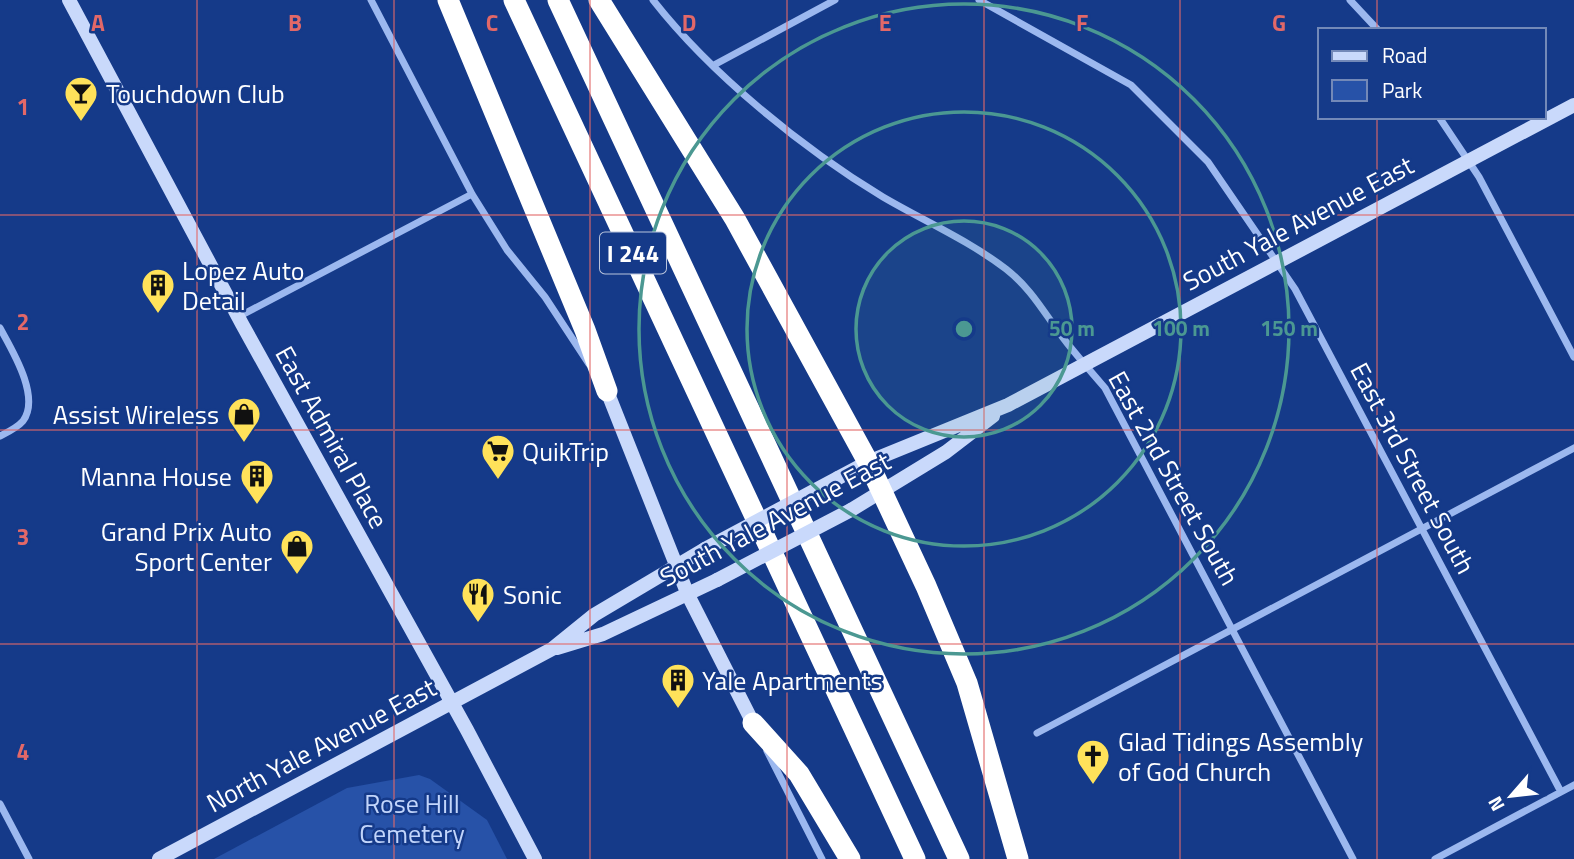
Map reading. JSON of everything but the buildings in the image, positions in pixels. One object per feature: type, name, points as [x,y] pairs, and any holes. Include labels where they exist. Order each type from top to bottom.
[{"type":"highway","points":[[448,0],[585,330],[607,391]]},
{"type":"highway","name":"I 244","points":[[514,0],[915,859]]},
{"type":"highway","name":"I 244","points":[[558,0],[958,859]]},
{"type":"highway","points":[[599,0],[735,219],[883,492],[967,683],[1018,859]]},
{"type":"highway","points":[[752,723],[799,774],[849,859]]},
{"type":"main road","name":"East Admiral Place","points":[[69,0],[238,317],[535,859]]},
{"type":"main road","name":"South Yale Avenue East","points":[[1546,119],[1574,104]]},
{"type":"main road","name":"South Yale Avenue East","points":[[505,675],[552,649],[594,615],[705,549],[868,463],[1008,405],[1546,119]]},
{"type":"main road","points":[[607,391],[688,595],[752,723]]},
{"type":"main road","name":"South Yale Avenue East","points":[[552,649],[603,634],[688,595],[851,510],[946,452],[1008,405]]},
{"type":"main road","name":"North Yale Avenue East","points":[[159,859],[505,675]]},
{"type":"street","points":[[372,0],[472,194],[507,250],[545,297],[607,391]]},
{"type":"street","name":"East 2nd Street South","points":[[653,0],[714,65],[807,147],[883,197],[978,249],[1008,271],[1037,298],[1066,341],[1105,388],[1353,859]]},
{"type":"street","points":[[714,65],[835,0]]},
{"type":"street","name":"East 3rd Street South","points":[[979,0],[1131,85],[1208,162],[1295,289],[1561,792]]},
{"type":"street","points":[[1350,0],[1376,28]]},
{"type":"street","points":[[1440,119],[1479,177],[1574,357]]},
{"type":"street","points":[[238,317],[472,194]]},
{"type":"street","points":[[0,328],[24,379],[29,408],[25,419],[16,428],[0,436]]},
{"type":"street","points":[[1037,733],[1574,448]]},
{"type":"street","points":[[752,723],[822,859]]},
{"type":"street","points":[[1435,859],[1574,785]]},
{"type":"street","points":[[0,804],[29,859]]},
{"type":"green space","name":"Rose Hill Cemetery","points":[[419,775],[430,779],[487,820],[507,859],[214,859],[347,788]]},
{"type":"place","name":"Touchdown Club","points":[[81,123]]},
{"type":"place","name":"Lopez Auto Detail","points":[[158,315]]},
{"type":"place","name":"Assist Wireless","points":[[244,444]]},
{"type":"place","name":"QuikTrip","points":[[498,481]]},
{"type":"place","name":"Manna House","points":[[257,506]]},
{"type":"place","name":"Grand Prix Auto Sport Center","points":[[297,576]]},
{"type":"place","name":"Sonic","points":[[478,624]]},
{"type":"place","name":"Yale Apartments","points":[[678,710]]},
{"type":"place","name":"Glad Tidings Assembly of God Church","points":[[1093,786]]}]
